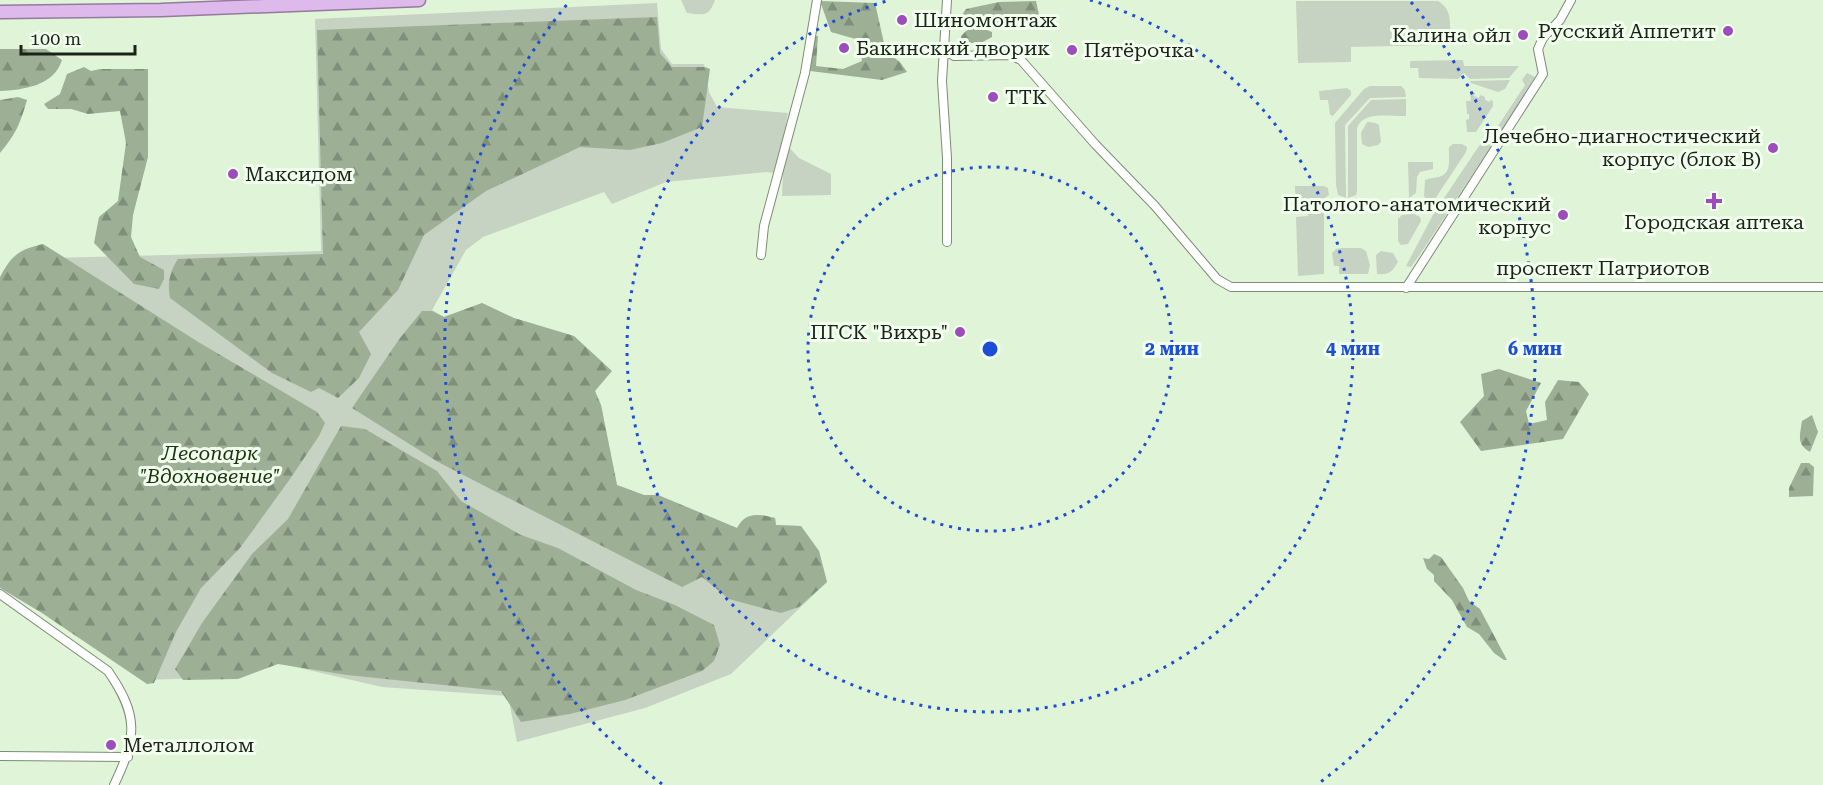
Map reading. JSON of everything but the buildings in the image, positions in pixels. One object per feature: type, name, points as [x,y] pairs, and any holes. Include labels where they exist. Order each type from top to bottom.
[{"type":"highway","points":[[0,12],[161,10],[419,0]]},
{"type":"street","points":[[760,255],[764,226],[805,74],[817,0]]},
{"type":"street","points":[[947,0],[942,81],[947,242]]},
{"type":"street","points":[[1406,288],[1543,74],[1538,49],[1543,38],[1560,20],[1571,0]]},
{"type":"street","name":"проспект Патриотов","points":[[943,48],[954,56],[1010,55],[1021,60],[1095,144],[1155,206],[1217,279],[1231,287],[1823,287]]},
{"type":"street","points":[[0,594],[108,671],[118,686],[131,717],[128,757],[114,785]]},
{"type":"street","points":[[0,756],[128,757]]},
{"type":"green space","points":[[681,0],[715,0],[708,12],[702,14],[687,13]]},
{"type":"green space","points":[[820,1],[875,3],[886,52],[900,62],[907,72],[882,80],[810,71],[814,36],[818,36],[816,66],[843,69],[862,61],[859,40],[831,32]]},
{"type":"green space","points":[[1036,1],[1040,19],[1036,21],[1028,17],[990,25],[968,26],[963,23],[962,15],[966,9],[999,2]]},
{"type":"green space","points":[[1296,1],[1438,1],[1448,12],[1450,36],[1439,39],[1437,45],[1351,47],[1351,62],[1298,63]]},
{"type":"green space","name":"Лесопарк \"Вдохновение\"","points":[[657,3],[661,49],[672,64],[704,64],[709,92],[717,107],[788,113],[783,141],[799,158],[831,174],[831,195],[782,196],[783,174],[766,172],[666,182],[612,204],[604,192],[483,237],[466,250],[432,310],[444,317],[482,303],[514,318],[574,336],[611,371],[595,391],[601,405],[617,485],[644,495],[658,495],[737,528],[744,519],[753,515],[775,518],[776,525],[801,526],[819,551],[827,582],[731,674],[645,708],[517,742],[508,696],[382,687],[278,663],[238,677],[143,680],[0,281],[12,259],[321,251],[315,19]]},
{"type":"green space","points":[[657,17],[660,53],[672,67],[710,69],[702,127],[662,143],[630,150],[580,147],[486,191],[424,235],[398,290],[359,332],[371,354],[359,378],[338,398],[319,388],[311,392],[272,373],[170,298],[170,277],[178,259],[323,254],[317,30]]},
{"type":"green space","points":[[976,26],[980,30],[992,32],[992,37],[981,43],[962,43],[961,36]]},
{"type":"green space","points":[[0,49],[46,49],[62,60],[52,76],[37,85],[0,91]]},
{"type":"green space","points":[[1463,60],[1464,66],[1519,66],[1509,78],[1470,79],[1464,73],[1458,79],[1419,78],[1418,68],[1410,68],[1410,61]]},
{"type":"green space","points":[[84,67],[91,71],[148,69],[148,157],[133,215],[131,237],[140,257],[164,270],[164,279],[159,289],[134,284],[94,243],[99,217],[118,201],[126,143],[120,111],[88,114],[71,109],[48,109],[44,104],[60,94],[67,74]]},
{"type":"green space","points":[[1527,73],[1535,77],[1527,91],[1423,250],[1411,267],[1406,266],[1434,213],[1491,128],[1496,129],[1525,85],[1522,80]]},
{"type":"green space","points":[[1510,80],[1505,89],[1498,92],[1470,81]]},
{"type":"green space","points":[[1370,86],[1401,86],[1405,90],[1406,97],[1370,98],[1345,125],[1346,198],[1338,195],[1335,123],[1364,89]]},
{"type":"green space","points":[[1347,88],[1351,91],[1351,95],[1332,117],[1328,100],[1320,100],[1319,91]]},
{"type":"green space","points":[[1470,91],[1475,93],[1474,96],[1479,98],[1480,95],[1485,97],[1485,100],[1490,102],[1491,99],[1493,102],[1493,106],[1476,132],[1467,132],[1466,120],[1469,119],[1469,114],[1467,114],[1466,101],[1471,101]]},
{"type":"green space","points":[[18,97],[27,100],[20,122],[0,153],[0,100]]},
{"type":"green space","points":[[1406,99],[1406,116],[1370,117],[1360,123],[1357,129],[1357,191],[1356,195],[1348,198],[1348,126],[1371,100]]},
{"type":"green space","points":[[1367,122],[1379,125],[1381,142],[1378,145],[1368,147],[1362,144],[1361,133]]},
{"type":"green space","points":[[1453,144],[1462,144],[1467,147],[1466,152],[1433,202],[1428,202],[1424,196],[1425,180],[1443,175],[1448,168],[1449,147]]},
{"type":"green space","points":[[1408,162],[1433,162],[1433,169],[1420,172],[1417,177],[1416,193],[1409,198]]},
{"type":"green space","points":[[1295,186],[1324,186],[1328,188],[1329,195],[1323,199],[1301,199],[1301,209],[1296,210]]},
{"type":"green space","points":[[1307,204],[1321,204],[1324,207],[1324,274],[1298,276],[1296,217],[1308,216]]},
{"type":"green space","points":[[1414,214],[1420,217],[1421,221],[1408,244],[1401,245],[1398,241],[1398,219],[1402,215]]},
{"type":"green space","points":[[43,244],[200,343],[317,412],[325,423],[319,436],[290,479],[240,548],[201,588],[176,632],[154,683],[147,684],[42,613],[0,588],[0,277],[8,263],[17,254]]},
{"type":"green space","points":[[1341,248],[1361,248],[1366,251],[1370,265],[1368,274],[1339,274],[1339,266],[1334,266],[1332,253]]},
{"type":"green space","points":[[1381,251],[1393,253],[1398,262],[1390,272],[1377,274],[1376,255]]},
{"type":"green space","points":[[482,303],[514,318],[574,336],[612,371],[595,391],[601,405],[617,485],[644,495],[658,495],[737,528],[744,519],[753,515],[775,518],[776,525],[801,526],[819,551],[827,582],[799,607],[781,613],[729,599],[702,577],[682,587],[438,462],[352,408],[400,338],[422,311],[432,311],[444,317]]},
{"type":"green space","points":[[1499,369],[1541,383],[1526,411],[1529,424],[1547,420],[1545,402],[1558,380],[1579,382],[1589,394],[1563,439],[1481,451],[1460,422],[1484,396],[1481,374]]},
{"type":"green space","points":[[1812,415],[1818,432],[1810,452],[1803,446],[1800,435],[1802,421]]},
{"type":"green space","points":[[341,426],[365,429],[437,471],[461,501],[521,535],[558,548],[636,590],[675,605],[714,625],[720,645],[714,661],[702,671],[625,700],[570,714],[521,722],[501,691],[347,675],[278,664],[238,679],[183,680],[175,669],[202,623],[252,554],[288,519]]},
{"type":"green space","points":[[1801,463],[1809,463],[1814,467],[1813,496],[1789,497],[1789,488]]},
{"type":"green space","points":[[1434,554],[1441,557],[1463,588],[1469,601],[1480,609],[1507,660],[1494,653],[1479,634],[1467,627],[1452,600],[1434,581],[1434,575],[1427,569],[1423,558],[1429,559]]},
{"type":"place","name":"Шиномонтаж","points":[[902,20]]},
{"type":"place","name":"Русский Аппетит","points":[[1728,31]]},
{"type":"place","name":"Калина ойл","points":[[1523,35]]},
{"type":"place","name":"Бакинский дворик","points":[[844,48]]},
{"type":"place","name":"Пятёрочка","points":[[1072,50]]},
{"type":"place","name":"ТТК","points":[[993,97]]},
{"type":"place","name":"Лечебно-диагностический корпус (блок В)","points":[[1773,148]]},
{"type":"place","name":"Максидом","points":[[233,174]]},
{"type":"place","name":"Городская аптека","points":[[1714,201]]},
{"type":"place","name":"Патолого-анатомический корпус","points":[[1563,215]]},
{"type":"place","name":"ПГСК \"Вихрь\"","points":[[960,332]]},
{"type":"place","name":"Металлолом","points":[[111,745]]}]
